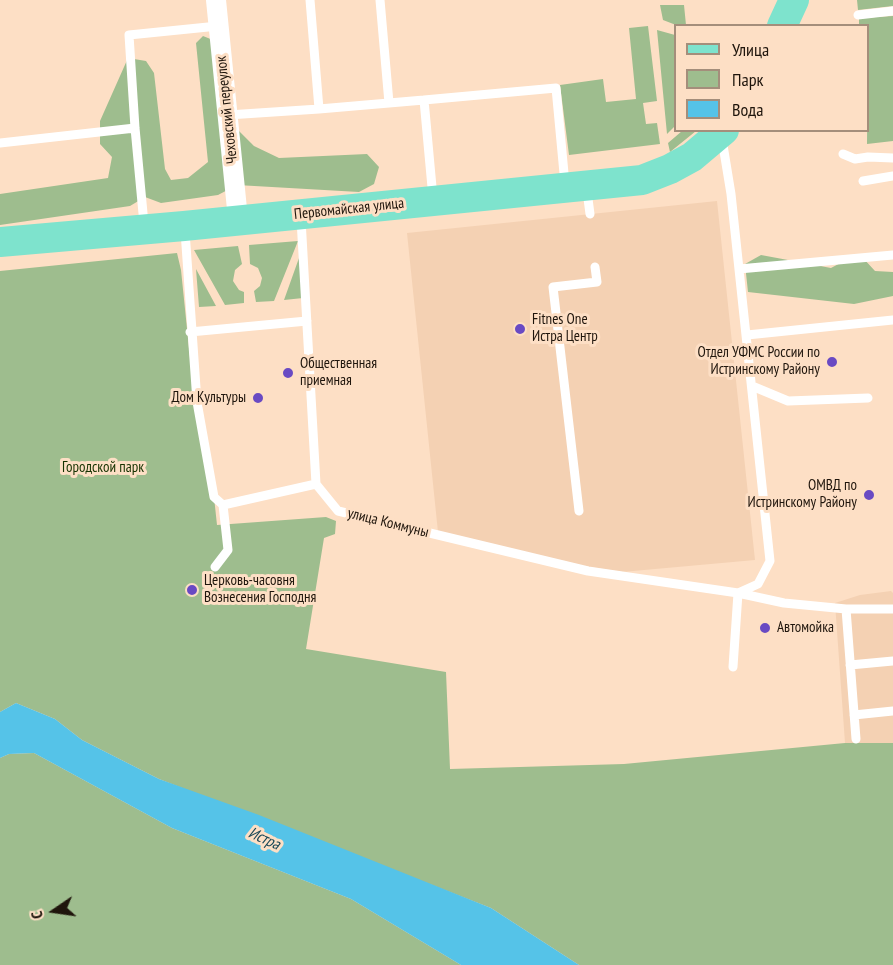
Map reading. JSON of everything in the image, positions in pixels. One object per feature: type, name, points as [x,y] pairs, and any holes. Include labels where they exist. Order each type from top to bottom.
[{"type":"main road","points":[[783,24],[794,0]]},
{"type":"main road","name":"Первомайская улица","points":[[0,242],[433,201],[581,196],[642,180],[670,169],[692,157],[722,132]]},
{"type":"street","name":"Чеховский переулок","points":[[216,0],[238,219]]},
{"type":"lane","points":[[310,0],[319,109]]},
{"type":"lane","points":[[380,0],[389,103]]},
{"type":"lane","points":[[858,15],[893,11]]},
{"type":"lane","points":[[145,230],[129,35],[218,26]]},
{"type":"lane","points":[[228,115],[556,88],[581,196]]},
{"type":"lane","points":[[424,100],[433,201]]},
{"type":"lane","points":[[0,143],[135,128]]},
{"type":"lane","points":[[722,132],[747,335],[770,561],[758,584],[738,593],[733,668]]},
{"type":"lane","points":[[843,154],[855,159],[893,158]]},
{"type":"lane","points":[[863,181],[893,176]]},
{"type":"lane","points":[[223,505],[316,484],[301,213]]},
{"type":"lane","points":[[184,226],[190,333],[197,402],[214,497],[223,505],[228,550],[215,567]]},
{"type":"lane","points":[[739,269],[893,255]]},
{"type":"lane","points":[[579,511],[554,287],[597,282],[595,267]]},
{"type":"lane","points":[[747,335],[893,320]]},
{"type":"lane","points":[[190,333],[307,321]]},
{"type":"lane","points":[[752,386],[788,401],[868,398]]},
{"type":"lane","name":"улица Коммуны","points":[[316,484],[338,511],[588,572],[738,593],[784,603],[846,609],[893,609]]},
{"type":"lane","points":[[846,609],[856,739]]},
{"type":"lane","points":[[850,665],[893,661]]},
{"type":"lane","points":[[854,715],[893,711]]},
{"type":"shaded area","points":[[717,201],[755,560],[622,572],[577,565],[438,532],[407,233]]},
{"type":"shaded area","points":[[891,591],[893,593],[893,745],[845,743],[835,603],[860,595]]},
{"type":"green space","points":[[857,0],[893,0],[893,6],[858,10]]},
{"type":"green space","points":[[660,5],[684,5],[686,24],[674,24],[663,20]]},
{"type":"green space","points":[[893,16],[893,141],[867,144],[869,24],[859,24],[859,18]]},
{"type":"green space","points":[[648,26],[657,101],[643,103],[646,124],[657,123],[660,144],[569,155],[560,85],[603,79],[606,102],[636,99],[629,28]]},
{"type":"green space","points":[[657,30],[674,35],[674,127],[667,134]]},
{"type":"green space","points":[[203,36],[213,40],[239,131],[254,146],[279,158],[367,154],[379,167],[374,184],[359,192],[237,185],[218,195],[161,203],[145,197],[130,206],[0,225],[0,194],[108,178],[112,157],[100,144],[100,121],[128,58],[146,61],[154,73],[165,169],[171,180],[188,178],[208,162],[196,43]]},
{"type":"green space","points":[[681,132],[695,132],[670,152],[668,143]]},
{"type":"green space","points":[[298,241],[274,301],[256,302],[254,291],[260,286],[262,278],[258,268],[250,264],[249,245]]},
{"type":"green space","points":[[238,246],[242,264],[235,270],[233,281],[239,290],[244,292],[244,303],[225,305],[194,250]]},
{"type":"green space","name":"Городской парк","points":[[177,253],[181,270],[194,397],[214,497],[217,525],[326,517],[336,521],[335,534],[324,538],[306,649],[446,672],[450,769],[624,764],[845,743],[893,743],[893,965],[579,965],[491,908],[159,779],[82,740],[55,719],[16,703],[0,712],[0,271]]},
{"type":"green space","points":[[761,255],[831,268],[846,260],[863,258],[875,271],[893,272],[893,296],[854,304],[748,292],[745,264]]},
{"type":"green space","points":[[299,258],[303,298],[284,300]]},
{"type":"green space","points":[[196,269],[216,306],[199,307]]},
{"type":"green space","points":[[34,753],[172,828],[351,899],[461,965],[0,965],[0,758],[9,754]]},
{"type":"water","name":"Истра","points":[[16,703],[55,719],[82,740],[159,779],[259,815],[491,908],[579,965],[461,965],[351,899],[172,828],[34,753],[9,754],[0,758],[0,712]]},
{"type":"place","name":"Fitnes One Истра Центр","points":[[520,329]]},
{"type":"place","name":"Отдел УФМС России по Истринскому Району","points":[[832,362]]},
{"type":"place","name":"Общественная приемная","points":[[288,373]]},
{"type":"place","name":"Дом Культуры","points":[[258,398]]},
{"type":"place","name":"ОМВД по Истринскому Району","points":[[869,495]]},
{"type":"place","name":"Церковь-часовня Вознесения Господня","points":[[192,590]]},
{"type":"place","name":"Автомойка","points":[[765,628]]}]
